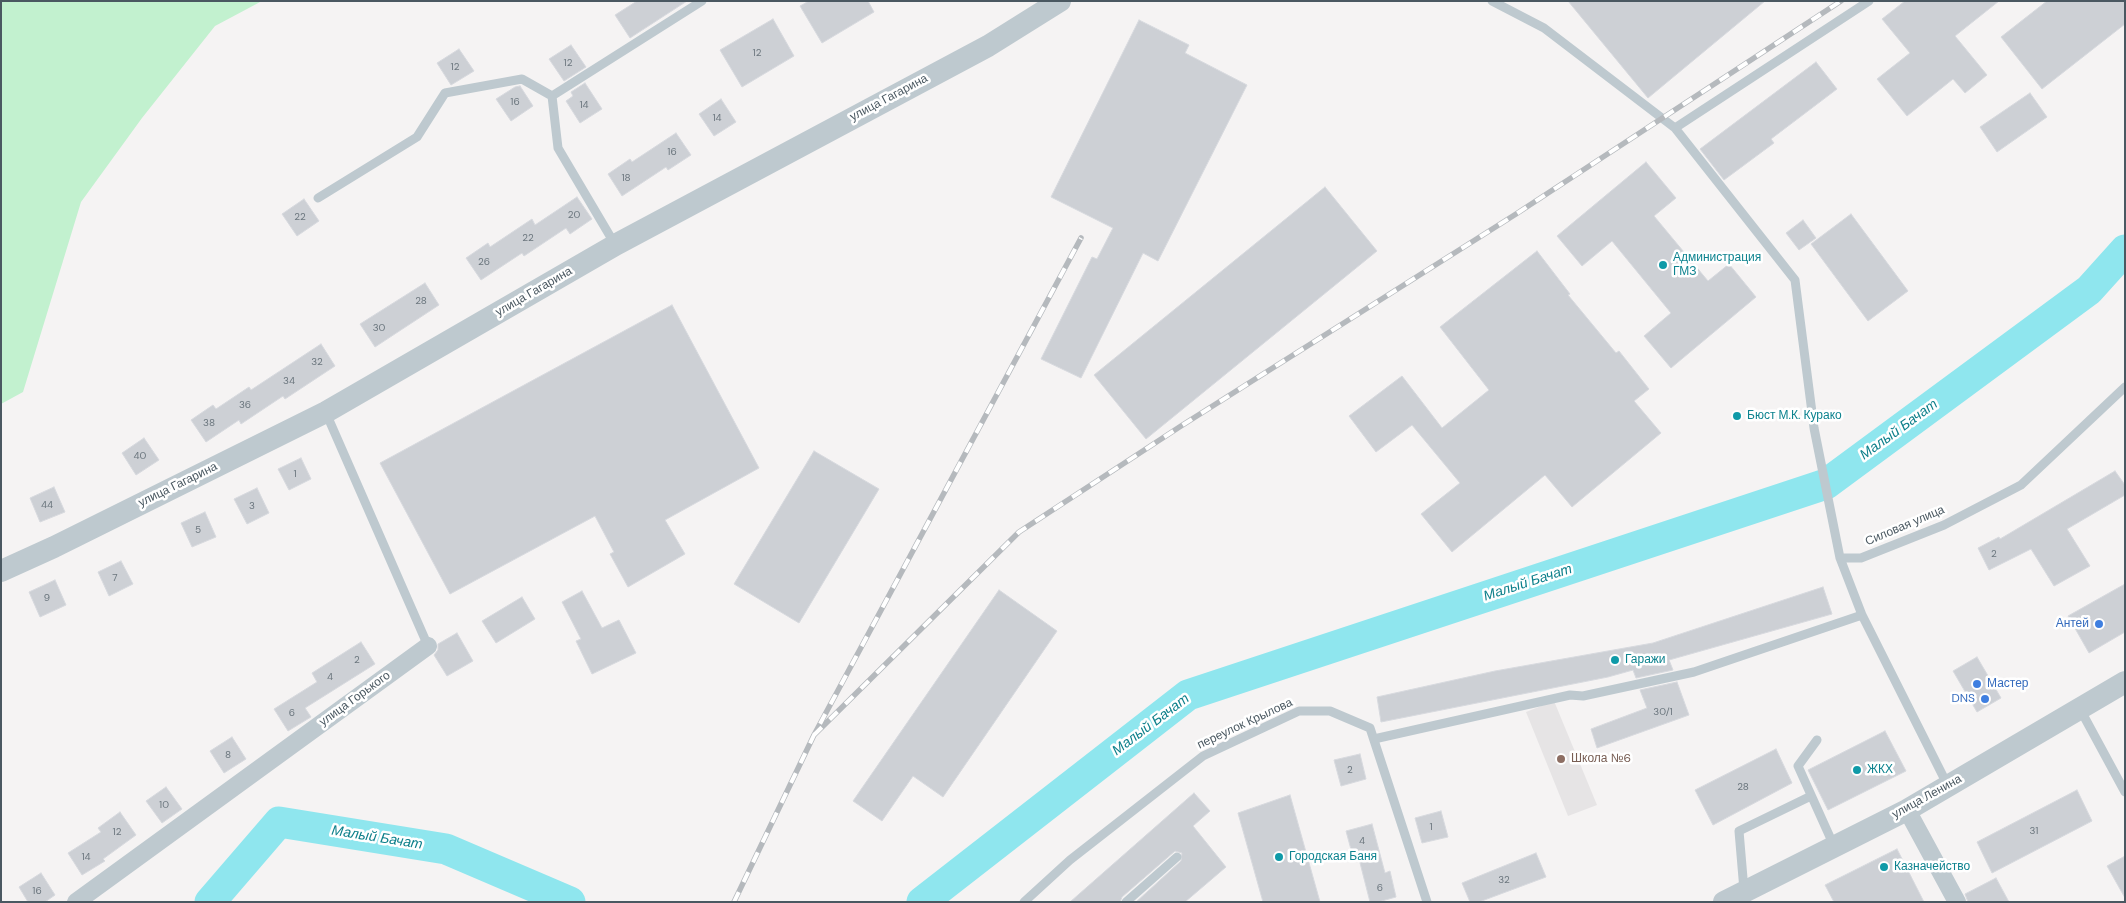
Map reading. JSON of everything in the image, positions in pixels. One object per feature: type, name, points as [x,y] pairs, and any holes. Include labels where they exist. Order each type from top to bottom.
[{"type":"street","name":"улица Гагарина","points":[[1,570],[54,547],[326,412],[617,244],[988,46],[1060,1]]},
{"type":"street","name":"улица Горького","points":[[76,902],[428,646]]},
{"type":"street","name":"улица Ленина","points":[[1724,902],[1907,810],[2125,682]]},
{"type":"street","points":[[1907,810],[1957,902]]},
{"type":"lane","points":[[552,96],[702,1]]},
{"type":"lane","points":[[1492,1],[1544,28],[1675,128],[1795,280],[1814,428],[1840,558],[1862,615],[1948,786]]},
{"type":"lane","points":[[1675,128],[1869,1]]},
{"type":"lane","points":[[318,198],[417,136],[445,93],[522,79],[552,96]]},
{"type":"lane","points":[[552,96],[558,148],[610,236],[617,244]]},
{"type":"lane","name":"Силовая улица","points":[[1840,558],[1861,558],[1934,528],[2021,485],[2125,387]]},
{"type":"lane","name":"улица Горького","points":[[326,412],[428,646]]},
{"type":"lane","points":[[1374,739],[1570,696],[1583,696],[1694,672],[1862,615]]},
{"type":"lane","points":[[2080,709],[2125,792]]},
{"type":"lane","name":"переулок Крылова","points":[[1024,902],[1070,860],[1204,756],[1299,711],[1330,711],[1370,728],[1427,902]]},
{"type":"lane","points":[[1817,740],[1798,766],[1834,846]]},
{"type":"lane","points":[[1744,891],[1739,831],[1811,796]]},
{"type":"lane","points":[[1126,902],[1177,857]]},
{"type":"shaded area","name":"Школа №6","points":[[1554,701],[1597,805],[1568,816],[1526,712]]},
{"type":"green space","points":[[1,1],[262,1],[215,26],[142,118],[81,202],[23,392],[1,404]]},
{"type":"building","points":[[637,1],[687,1],[630,38],[615,15]]},
{"type":"building","points":[[809,1],[868,1],[874,12],[822,43],[800,6]]},
{"type":"building","points":[[1568,1],[1765,1],[1648,98]]},
{"type":"building","points":[[1905,1],[1999,1],[1955,36],[1987,75],[1965,93],[1953,79],[1907,116],[1877,79],[1910,53],[1882,19]]},
{"type":"building","points":[[2047,1],[2125,1],[2125,24],[2042,89],[2001,37]]},
{"type":"building","points":[[773,19],[794,56],[742,87],[720,50]]},
{"type":"building","points":[[1139,20],[1189,45],[1185,53],[1247,85],[1158,261],[1143,253],[1081,378],[1041,359],[1092,257],[1097,259],[1113,228],[1051,197]]},
{"type":"building","points":[[571,45],[586,67],[564,81],[549,59]]},
{"type":"building","points":[[459,49],[474,71],[451,85],[437,63]]},
{"type":"building","points":[[1816,62],[1837,89],[1771,139],[1774,143],[1724,180],[1700,149]]},
{"type":"building","points":[[585,83],[602,109],[580,123],[566,101],[573,96],[571,92]]},
{"type":"building","points":[[520,86],[533,106],[511,121],[496,99],[515,87]]},
{"type":"building","points":[[2030,93],[2047,117],[1997,152],[1980,127]]},
{"type":"building","points":[[721,99],[736,122],[714,136],[699,114]]},
{"type":"building","points":[[676,133],[691,155],[668,170],[666,167],[622,196],[608,174],[630,159],[632,162]]},
{"type":"building","name":"Администрация ГМЗ","points":[[1646,162],[1676,198],[1654,216],[1708,281],[1729,264],[1756,297],[1671,368],[1644,336],[1671,313],[1612,241],[1582,266],[1557,236]]},
{"type":"building","points":[[1325,187],[1377,251],[1146,439],[1094,375]]},
{"type":"building","points":[[577,197],[592,219],[570,234],[566,228],[524,256],[522,253],[481,280],[466,258],[488,243],[490,247],[532,219],[535,225]]},
{"type":"building","points":[[304,199],[319,221],[297,236],[282,214]]},
{"type":"building","points":[[1851,214],[1908,291],[1868,321],[1811,244]]},
{"type":"building","points":[[1803,220],[1816,238],[1799,250],[1786,233]]},
{"type":"building","points":[[1537,251],[1570,294],[1568,295],[1616,353],[1619,351],[1649,389],[1634,401],[1661,433],[1572,507],[1545,475],[1452,552],[1421,514],[1460,483],[1412,425],[1376,452],[1349,416],[1402,376],[1442,428],[1489,390],[1440,327]]},
{"type":"building","points":[[425,283],[439,305],[375,347],[360,324]]},
{"type":"building","points":[[672,305],[759,468],[665,520],[685,554],[628,587],[610,554],[614,552],[595,516],[450,594],[380,463]]},
{"type":"building","points":[[321,344],[335,366],[285,399],[283,396],[241,424],[239,420],[206,442],[191,420],[213,405],[216,409],[249,387],[251,390]]},
{"type":"building","points":[[144,438],[159,460],[136,475],[122,453]]},
{"type":"building","points":[[814,451],[879,489],[799,623],[734,584]]},
{"type":"building","points":[[301,458],[311,479],[289,490],[278,469]]},
{"type":"building","points":[[2115,471],[2125,485],[2125,495],[2067,529],[2090,566],[2054,586],[2031,549],[1989,570],[1978,548],[1999,537],[2000,539]]},
{"type":"building","points":[[54,487],[65,512],[40,522],[30,498]]},
{"type":"building","points":[[257,488],[269,513],[247,524],[234,499]]},
{"type":"building","points":[[205,512],[216,537],[192,547],[181,523]]},
{"type":"building","points":[[121,561],[133,584],[109,596],[98,572]]},
{"type":"building","points":[[55,580],[66,605],[40,617],[29,592]]},
{"type":"building","name":"Антей","points":[[2125,584],[2125,632],[2089,653],[2068,616]]},
{"type":"building","name":"Гаражи","points":[[1823,587],[1832,614],[1669,660],[1673,670],[1636,678],[1633,670],[1608,677],[1381,722],[1377,697],[1495,671],[1653,643]]},
{"type":"building","points":[[999,590],[1057,631],[943,797],[913,776],[882,821],[853,801]]},
{"type":"building","points":[[582,591],[602,628],[619,620],[636,653],[592,674],[576,641],[581,639],[562,602]]},
{"type":"building","points":[[522,597],[535,619],[496,643],[482,621]]},
{"type":"building","points":[[457,633],[473,661],[447,676],[434,655],[438,650],[438,644]]},
{"type":"building","points":[[361,642],[375,664],[305,708],[311,717],[288,731],[274,709],[317,682],[312,673]]},
{"type":"building","name":"Мастер","points":[[1977,657],[2001,698],[1977,712],[1953,671]]},
{"type":"building","points":[[1677,682],[1689,715],[1597,748],[1591,729],[1647,708],[1640,690]]},
{"type":"building","name":"ЖКХ","points":[[1885,731],[1906,771],[1828,810],[1808,770]]},
{"type":"building","points":[[232,737],[246,759],[224,773],[210,751]]},
{"type":"building","points":[[1776,749],[1792,783],[1713,825],[1695,790]]},
{"type":"building","points":[[1360,754],[1366,779],[1341,786],[1334,760]]},
{"type":"building","points":[[166,787],[182,809],[162,823],[146,801]]},
{"type":"building","points":[[2077,790],[2092,821],[1992,873],[1977,842]]},
{"type":"building","points":[[1194,793],[1210,811],[1193,826],[1226,867],[1185,902],[1136,902],[1181,861],[1182,853],[1175,851],[1122,897],[1120,902],[1070,902]]},
{"type":"building","name":"Городская Баня","points":[[1290,795],[1320,902],[1263,902],[1238,813]]},
{"type":"building","points":[[1441,811],[1448,837],[1422,843],[1415,818]]},
{"type":"building","points":[[120,812],[136,835],[103,859],[105,861],[82,875],[68,853],[101,832],[98,828]]},
{"type":"building","points":[[1372,824],[1385,873],[1390,871],[1396,897],[1378,902],[1370,902],[1358,855],[1353,857],[1346,831]]},
{"type":"building","name":"Казначейство","points":[[1897,849],[1924,902],[1834,902],[1825,885]]},
{"type":"building","points":[[1536,853],[1546,877],[1479,902],[1470,902],[1462,883]]},
{"type":"building","points":[[2125,856],[2125,898],[2107,866]]},
{"type":"building","points":[[41,873],[55,895],[45,902],[28,902],[19,887]]},
{"type":"building","points":[[1996,878],[2009,902],[1968,902],[1965,894]]},
{"type":"waterway","name":"Малый Бачат","points":[[922,902],[1188,695],[1826,484],[2089,290],[2125,250]]},
{"type":"waterway","name":"Малый Бачат","points":[[210,902],[279,822],[446,849],[570,902]]},
{"type":"railway","points":[[814,735],[1019,532],[1181,426],[1516,214],[1841,1]]},
{"type":"railway","points":[[734,902],[814,735],[1081,238]]},
{"type":"place","name":"Администрация ГМЗ","points":[[1663,265]]},
{"type":"place","name":"Бюст М.К. Курако","points":[[1737,416]]},
{"type":"place","name":"Антей","points":[[2099,624]]},
{"type":"place","name":"Гаражи","points":[[1615,660]]},
{"type":"place","name":"Мастер","points":[[1977,684]]},
{"type":"place","name":"DNS","points":[[1985,699]]},
{"type":"place","name":"Школа №6","points":[[1561,759]]},
{"type":"place","name":"ЖКХ","points":[[1857,770]]},
{"type":"place","name":"Городская Баня","points":[[1279,857]]},
{"type":"place","name":"Казначейство","points":[[1884,867]]}]
